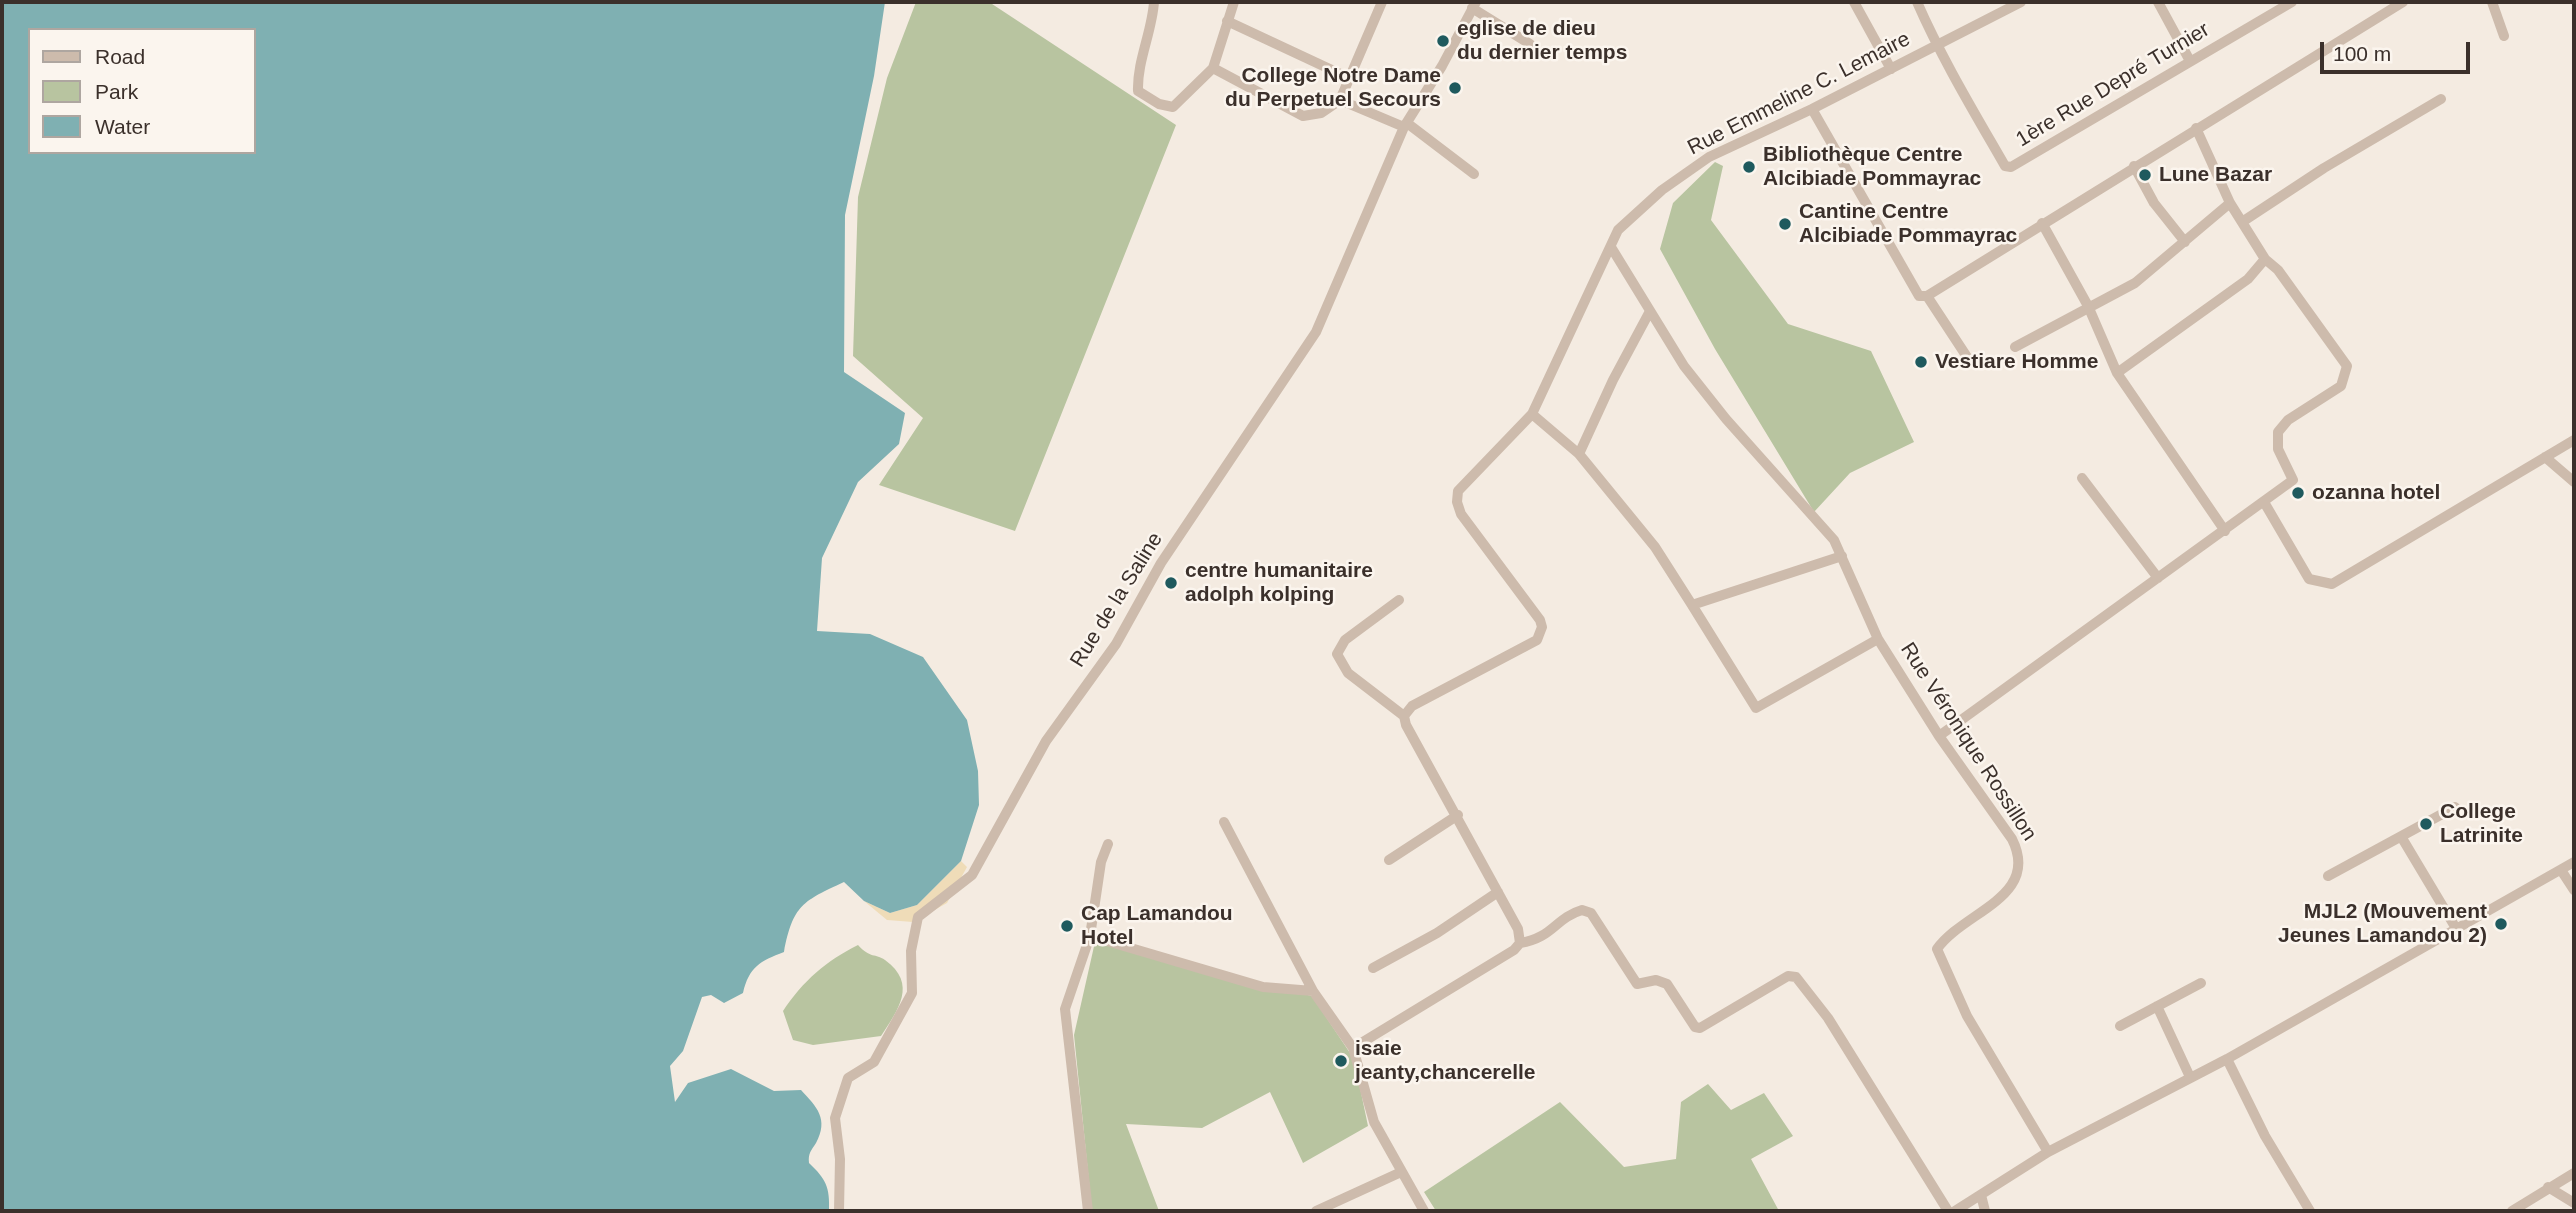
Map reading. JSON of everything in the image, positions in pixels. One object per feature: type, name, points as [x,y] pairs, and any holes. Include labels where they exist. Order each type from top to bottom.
[{"type":"street","points":[[1154,2],[1153,20],[1137,76],[1138,91],[1159,104],[1173,107],[1213,68],[1234,2]]},
{"type":"street","points":[[1213,68],[1303,116],[1321,113],[1340,100],[1382,2]]},
{"type":"street","points":[[1854,2],[1891,69]]},
{"type":"street","name":"1ère Rue Depré Turnier","points":[[1917,2],[1937,46],[2005,166],[2011,167],[2286,3]]},
{"type":"street","name":"Rue Emmeline C. Lemaire","points":[[1404,716],[1412,706],[1537,640],[1542,627],[1540,620],[1461,514],[1457,502],[1458,491],[1532,414],[1618,230],[1694,167],[2021,2]]},
{"type":"street","points":[[2158,2],[2190,61]]},
{"type":"street","points":[[1812,109],[1919,296],[1927,296],[2403,2]]},
{"type":"street","points":[[2492,2],[2504,36]]},
{"type":"street","points":[[1474,5],[1530,44]]},
{"type":"street","name":"Rue de la Saline","points":[[839,1211],[840,1159],[835,1118],[848,1079],[874,1062],[912,993],[911,951],[918,917],[972,876],[1046,741],[1115,644],[1161,563],[1316,332],[1406,125],[1474,5]]},
{"type":"street","points":[[1227,21],[1349,78]]},
{"type":"street","points":[[2242,222],[2324,168],[2441,99]]},
{"type":"street","points":[[1340,100],[1406,125],[1474,174]]},
{"type":"street","points":[[1939,736],[2293,480],[2278,449],[2277,432],[2288,420],[2341,386],[2347,366],[2278,271],[2265,259],[2230,202],[2196,128]]},
{"type":"street","points":[[2134,166],[2154,203],[2185,242]]},
{"type":"street","points":[[2015,346],[2135,283],[2230,202]]},
{"type":"street","points":[[2042,223],[2088,306],[2117,373],[2225,531]]},
{"type":"street","name":"Rue Véronique Rossillon","points":[[1611,247],[1684,366],[1717,409],[1812,512],[1834,540],[1878,639],[1939,736],[2012,839],[2020,856],[2017,878],[2001,898],[1948,933],[1937,949],[1967,1016],[2048,1152]]},
{"type":"street","points":[[2117,373],[2248,279],[2265,259]]},
{"type":"street","points":[[1927,296],[1969,360]]},
{"type":"street","points":[[1579,454],[1613,380],[1650,311]]},
{"type":"street","points":[[1532,414],[1579,454],[1655,547],[1756,708],[1878,639]]},
{"type":"street","points":[[2264,502],[2309,579],[2332,584],[2574,440]]},
{"type":"street","points":[[2546,457],[2574,482]]},
{"type":"street","points":[[2082,478],[2158,578]]},
{"type":"street","points":[[1692,605],[1842,556]]},
{"type":"street","points":[[1399,600],[1345,640],[1337,654],[1348,673],[1404,716],[1406,725],[1458,815],[1518,929],[1520,943]]},
{"type":"street","points":[[2328,876],[2455,807]]},
{"type":"street","points":[[1389,860],[1458,815]]},
{"type":"street","points":[[1224,821],[1314,991],[1353,1048],[1374,1122],[1399,1173],[1424,1211]]},
{"type":"street","points":[[2402,838],[2457,930]]},
{"type":"street","points":[[1088,1211],[1065,1009],[1090,936],[1101,862],[1108,844]]},
{"type":"street","points":[[1955,1211],[2048,1152],[2227,1059],[2574,862]]},
{"type":"street","points":[[2561,870],[2574,890]]},
{"type":"street","points":[[1373,968],[1437,933],[1499,892]]},
{"type":"street","points":[[1353,1048],[1448,993],[1514,950],[1520,943],[1539,940],[1572,913],[1582,909],[1591,913],[1637,984],[1656,980],[1667,984],[1695,1027],[1700,1028],[1788,976],[1797,977],[1828,1018],[1948,1211]]},
{"type":"street","points":[[1090,936],[1263,987],[1314,991]]},
{"type":"street","points":[[2120,1026],[2201,983]]},
{"type":"street","points":[[2157,1006],[2190,1077]]},
{"type":"street","points":[[2227,1059],[2265,1136],[2310,1211]]},
{"type":"street","points":[[1316,1211],[1399,1173]]},
{"type":"street","points":[[2512,1211],[2574,1173]]},
{"type":"street","points":[[2548,1187],[2574,1203]]},
{"type":"street","points":[[1981,1195],[1985,1211]]},
{"type":"green space","points":[[916,2],[989,2],[1176,125],[1015,531],[879,485],[923,418],[853,356],[858,197],[887,78]]},
{"type":"green space","points":[[1715,162],[1723,166],[1711,220],[1788,324],[1871,351],[1914,442],[1850,473],[1814,512],[1715,349],[1660,249],[1673,203]]},
{"type":"green space","points":[[1095,942],[1312,996],[1354,1059],[1368,1126],[1303,1163],[1270,1092],[1202,1128],[1126,1124],[1159,1211],[1092,1211],[1074,1035]]},
{"type":"green space","points":[[858,945],[866,952],[885,960],[901,978],[902,997],[881,1036],[813,1045],[793,1040],[783,1011],[816,973]]},
{"type":"green space","points":[[1708,1084],[1731,1110],[1764,1093],[1793,1136],[1751,1159],[1779,1211],[1436,1211],[1424,1192],[1560,1102],[1624,1167],[1676,1159],[1681,1102]]},
{"type":"sand","points":[[961,861],[967,867],[947,903],[913,922],[887,920],[864,901],[890,913],[917,905]]},
{"type":"water","points":[[2,2],[885,2],[874,76],[845,215],[844,372],[905,413],[899,444],[858,482],[822,558],[817,631],[870,634],[923,657],[967,720],[978,771],[979,805],[961,861],[917,905],[890,913],[864,901],[844,882],[809,900],[791,924],[784,952],[768,959],[752,971],[743,993],[724,1003],[711,995],[702,997],[683,1051],[670,1066],[675,1102],[688,1083],[731,1069],[774,1091],[801,1090],[816,1108],[821,1120],[820,1135],[810,1152],[809,1163],[826,1184],[829,1211],[2,1211]]},
{"type":"place","name":"eglise de dieu du dernier temps","points":[[1443,41]]},
{"type":"place","name":"College Notre Dame du Perpetuel Secours","points":[[1455,88]]},
{"type":"place","name":"Bibliothèque Centre Alcibiade Pommayrac","points":[[1749,167]]},
{"type":"place","name":"Lune Bazar","points":[[2145,175]]},
{"type":"place","name":"Cantine Centre Alcibiade Pommayrac","points":[[1785,224]]},
{"type":"place","name":"Vestiare Homme","points":[[1921,362]]},
{"type":"place","name":"ozanna hotel","points":[[2298,493]]},
{"type":"place","name":"centre humanitaire adolph kolping","points":[[1171,583]]},
{"type":"place","name":"College Latrinite","points":[[2426,824]]},
{"type":"place","name":"MJL2 (Mouvement Jeunes Lamandou 2)","points":[[2501,924]]},
{"type":"place","name":"Cap Lamandou Hotel","points":[[1067,926]]},
{"type":"place","name":"isaie jeanty,chancerelle","points":[[1341,1061]]}]
